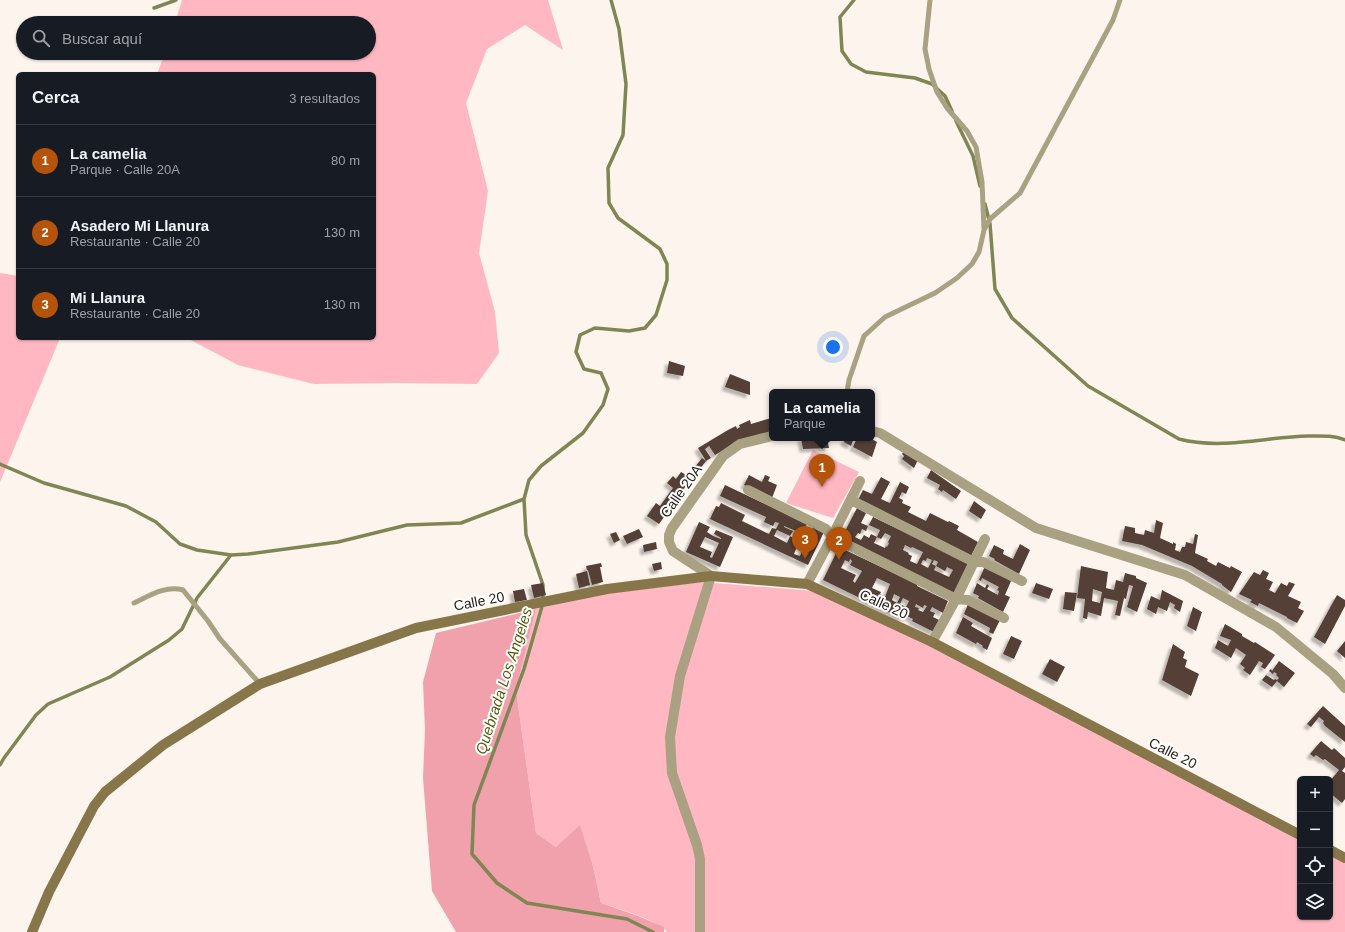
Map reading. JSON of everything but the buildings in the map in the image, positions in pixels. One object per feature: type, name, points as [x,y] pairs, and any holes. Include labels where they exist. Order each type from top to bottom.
[{"type":"main road","name":"Calle 20","points":[[32,932],[49,892],[94,806],[105,792],[163,745],[260,684],[416,628],[607,589],[711,576],[807,584],[932,642],[1297,833]]},
{"type":"main road","points":[[1333,852],[1345,858]]},
{"type":"street","points":[[875,432],[880,433],[1036,528],[1185,575],[1276,627],[1334,674],[1345,688]]},
{"type":"street","name":"Calle 20A","points":[[711,576],[673,551],[669,542],[669,535],[672,528],[723,456],[740,444],[769,437]]},
{"type":"street","points":[[807,584],[860,481]]},
{"type":"street","points":[[748,490],[826,529],[832,537],[956,599],[968,600],[1004,618]]},
{"type":"street","points":[[851,500],[974,562],[983,562],[1022,581]]},
{"type":"street","points":[[932,642],[956,599],[985,539]]},
{"type":"street","points":[[700,932],[700,859],[697,845],[672,773],[670,737],[680,676],[711,576]]},
{"type":"lane","points":[[848,389],[849,380],[864,336],[885,317],[935,293],[957,278],[972,264],[979,252],[984,230],[982,182],[976,147],[967,131],[937,92],[928,69],[925,50],[930,0]]},
{"type":"lane","points":[[984,230],[990,219],[1020,193],[1109,26],[1120,0]]},
{"type":"lane","points":[[134,603],[167,589],[183,590],[208,621],[220,639],[260,684]]},
{"type":"shaded area","points":[[182,0],[548,0],[563,50],[525,25],[487,49],[466,103],[488,191],[479,253],[495,312],[499,353],[477,384],[314,384],[238,365],[191,340],[376,340],[376,72],[158,72],[162,60],[376,60],[376,16],[177,16]]},
{"type":"shaded area","points":[[0,273],[16,276],[16,340],[59,340],[0,482]]},
{"type":"shaded area","points":[[813,450],[859,472],[833,518],[786,503]]},
{"type":"shaded area","points":[[701,582],[827,592],[1297,833],[1297,920],[1333,920],[1333,853],[1345,859],[1345,932],[667,932],[655,923],[646,919],[601,903],[593,866],[580,826],[556,847],[536,833],[516,690],[536,609],[595,595]]},
{"type":"shaded area","points":[[536,609],[516,690],[536,833],[556,847],[580,825],[593,866],[601,903],[664,927],[664,932],[456,932],[432,891],[423,778],[425,730],[423,682],[436,633]]},
{"type":"waterway","points":[[154,8],[176,0]]},
{"type":"waterway","name":"Quebrada Los Angeles","points":[[611,0],[619,29],[626,84],[623,135],[608,168],[609,203],[618,218],[660,249],[667,264],[667,280],[656,315],[645,328],[629,331],[595,328],[580,335],[576,352],[584,369],[601,373],[608,389],[603,405],[583,433],[541,466],[529,480],[524,499],[526,535],[543,585],[543,603],[524,669],[474,805],[472,854],[497,883],[527,903],[627,919],[653,932]]},
{"type":"waterway","points":[[854,0],[840,17],[842,51],[851,64],[866,72],[915,78],[932,84],[945,96],[952,111]]},
{"type":"waterway","points":[[956,121],[973,156],[980,186]]},
{"type":"waterway","points":[[985,204],[990,224],[995,289],[1012,318],[1088,386],[1179,439],[1195,442],[1227,443],[1292,437],[1322,436],[1345,440]]},
{"type":"waterway","points":[[0,464],[44,483],[126,506],[156,522],[180,544],[197,550],[231,555],[338,542],[407,525],[461,523],[524,499]]},
{"type":"waterway","points":[[0,765],[36,715],[48,704],[110,677],[169,640],[182,629],[197,598],[231,555]]},
{"type":"place","name":"La camelia","points":[[822,487]]},
{"type":"place","name":"Mi Llanura","points":[[805,559]]},
{"type":"place","name":"Asadero Mi Llanura","points":[[839,560]]}]
